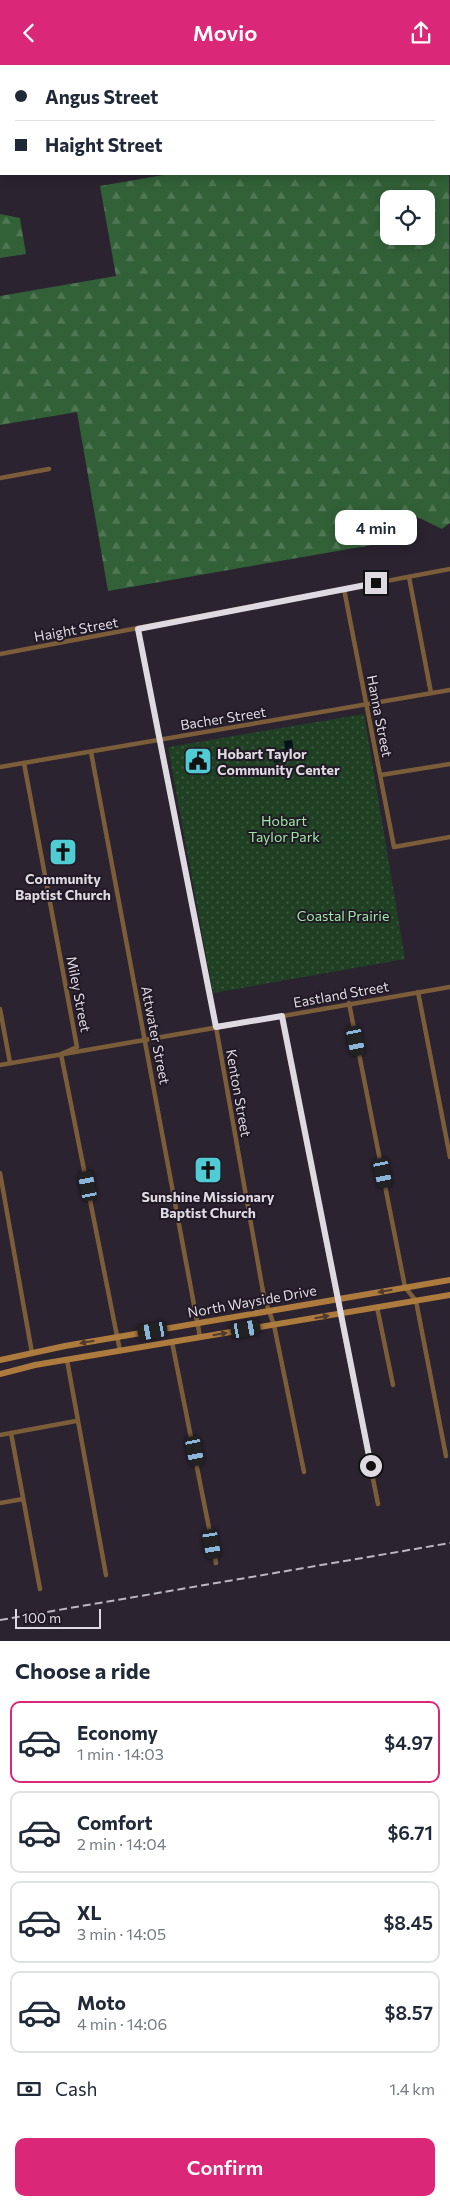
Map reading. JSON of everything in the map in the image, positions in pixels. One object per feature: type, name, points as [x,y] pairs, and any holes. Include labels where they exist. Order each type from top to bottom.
[{"type":"main road","name":"North Wayside Drive","points":[[0,1360],[65,1346],[450,1279]]},
{"type":"main road","name":"North Wayside Drive","points":[[0,1374],[67,1360],[450,1295]]},
{"type":"main road","points":[[65,1346],[67,1360]]},
{"type":"street","points":[[0,478],[49,469]]},
{"type":"street","name":"Haight Street","points":[[0,654],[450,569]]},
{"type":"street","points":[[409,577],[431,693]]},
{"type":"street","name":"Hanna Street","points":[[344,589],[394,847],[450,837]]},
{"type":"street","name":"Kenton Street","points":[[138,629],[216,1027],[264,1297],[274,1325],[304,1472]]},
{"type":"street","name":"Bacher Street","points":[[0,767],[450,689]]},
{"type":"street","name":"Attwater Street","points":[[91,752],[200,1337]]},
{"type":"street","name":"Miley Street","points":[[24,763],[77,1047],[61,1054]]},
{"type":"street","points":[[381,775],[450,764]]},
{"type":"street","name":"Eastland Street","points":[[0,1065],[450,987]]},
{"type":"street","points":[[418,992],[450,1157]]},
{"type":"street","points":[[349,1003],[405,1287],[416,1301],[446,1457]]},
{"type":"street","points":[[0,1009],[10,1063]]},
{"type":"street","points":[[282,1016],[378,1504]]},
{"type":"street","points":[[61,1054],[120,1351]]},
{"type":"street","points":[[0,1173],[32,1353]]},
{"type":"street","points":[[377,1307],[393,1385]]},
{"type":"street","points":[[172,1342],[216,1563]]},
{"type":"street","points":[[67,1360],[76,1421],[106,1575]]},
{"type":"street","points":[[0,1435],[76,1421]]},
{"type":"street","points":[[11,1433],[40,1589]]},
{"type":"street","points":[[0,1503],[23,1499]]},
{"type":"green space","points":[[163,175],[449,175],[450,523],[442,529],[403,510],[367,516],[372,545],[108,591],[77,412],[0,425],[0,296],[116,276],[100,186]]},
{"type":"green space","points":[[0,214],[20,218],[26,254],[0,258]]},
{"type":"green space","name":"Hobart Taylor Park","points":[[364,714],[405,959],[213,993],[168,747]]},
{"type":"shaded area","points":[[292,740],[295,760],[274,763],[272,751],[285,749],[284,741]]},
{"type":"railway","points":[[0,1620],[450,1543]]},
{"type":"place","name":"Hobart Taylor Community Center","points":[[198,761]]},
{"type":"place","name":"Community Baptist Church","points":[[63,852]]},
{"type":"place","name":"Sunshine Missionary Baptist Church","points":[[208,1170]]},
{"type":"route","points":[[371,1466],[282,1016],[216,1027],[138,629],[376,583]]},
{"type":"park label","name":"Coastal Prairie","points":[[343,915]]}]
